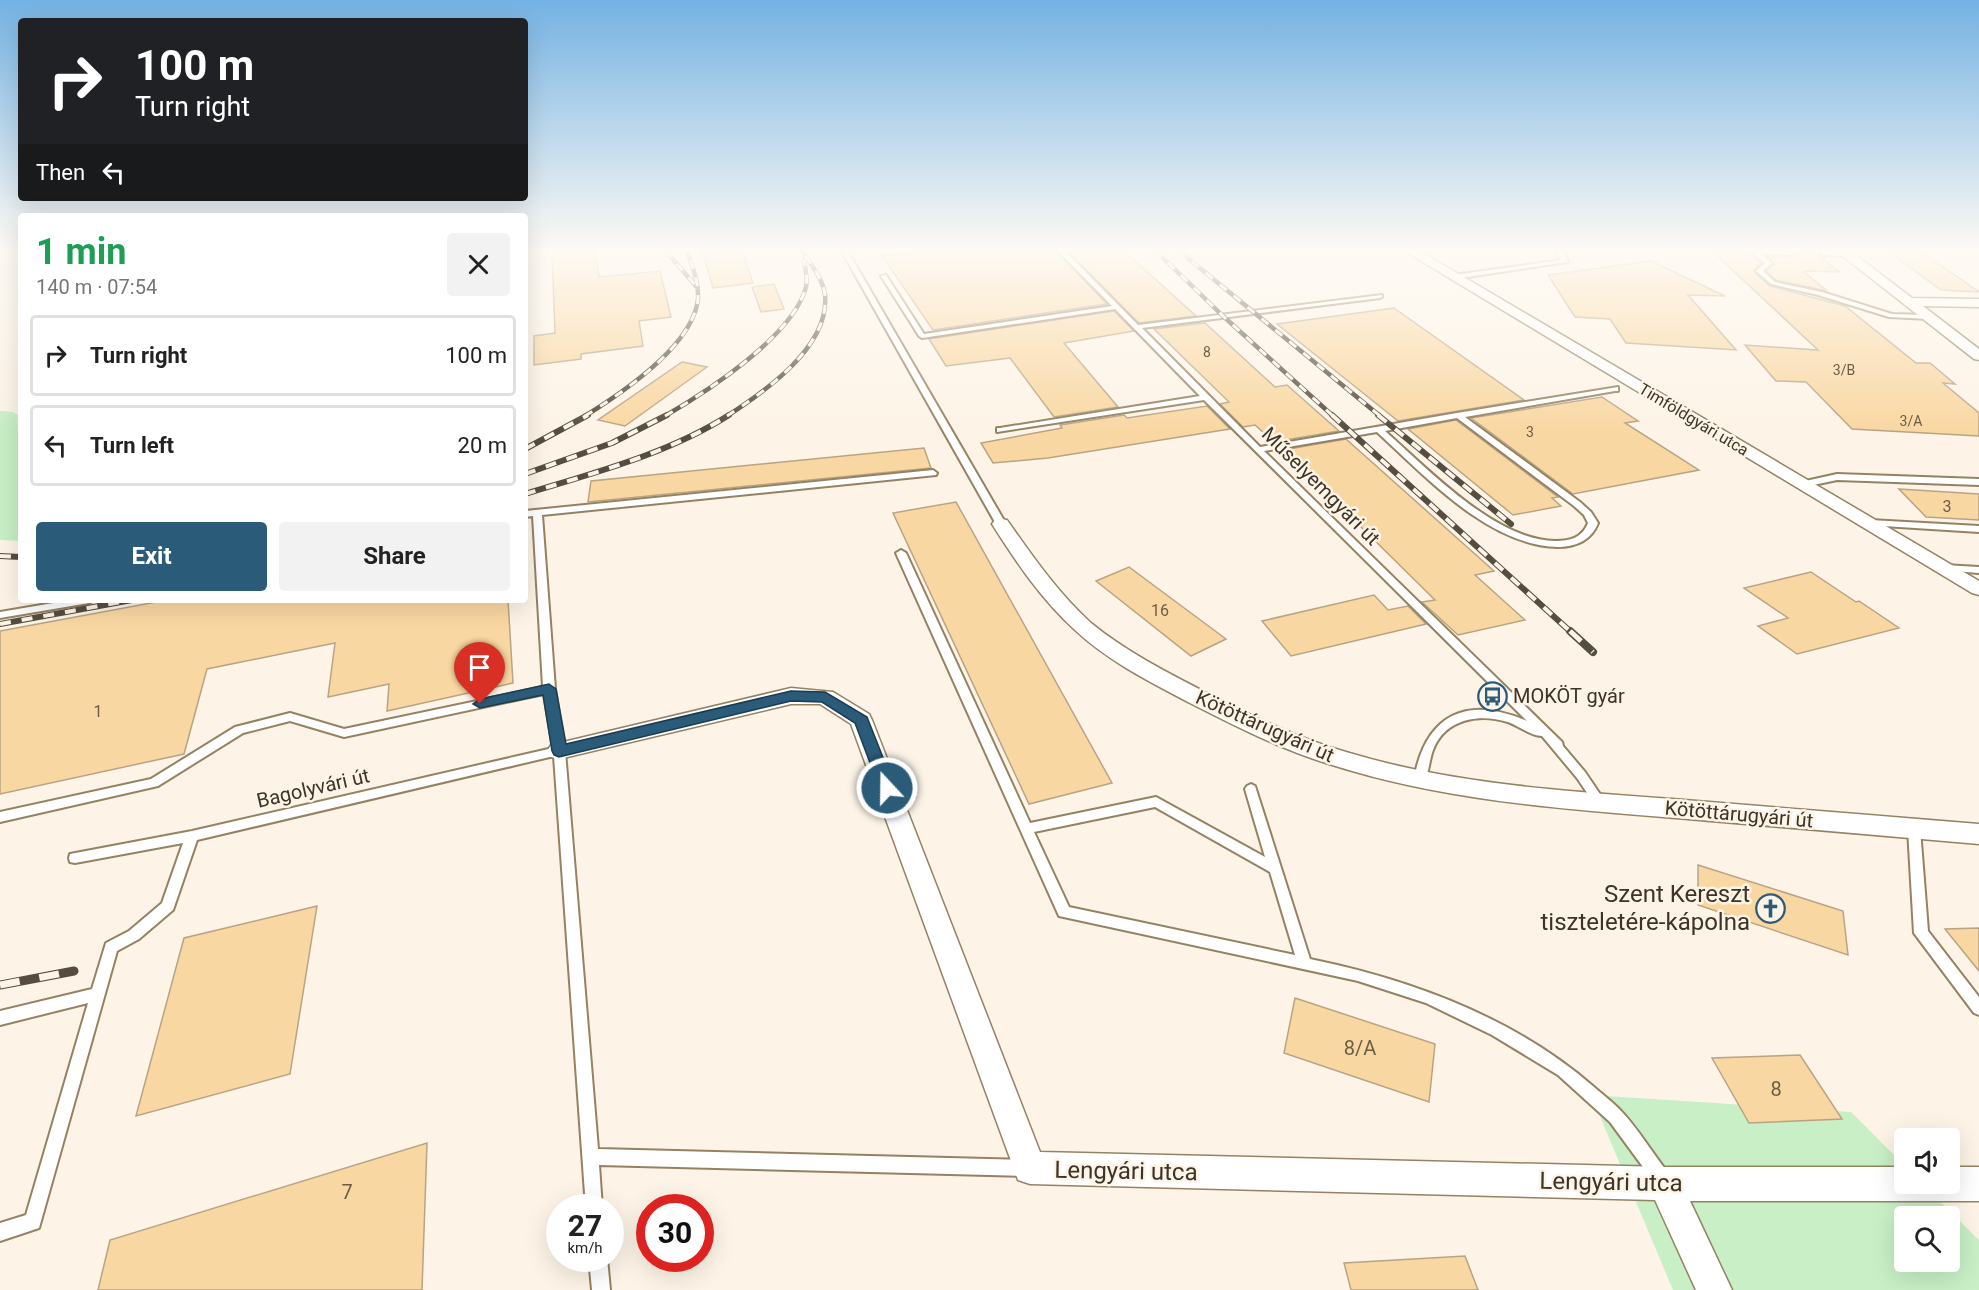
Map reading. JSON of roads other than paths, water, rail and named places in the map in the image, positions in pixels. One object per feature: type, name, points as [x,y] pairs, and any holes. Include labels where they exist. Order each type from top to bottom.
[{"type":"street","name":"Timföldgyári utca","points":[[1510,310],[1979,589]]},
{"type":"street","points":[[1920,310],[1979,356]]},
{"type":"street","name":"Kötöttárugyári út","points":[[1001,524],[1028,566],[1086,628],[1180,688],[1260,729],[1315,751],[1356,764],[1482,791],[1979,834]]},
{"type":"street","name":"Lengyári utca","points":[[559,751],[791,696],[825,697],[861,720],[1030,1168],[1665,1184],[1979,1184]]},
{"type":"street","points":[[1665,1184],[1714,1290]]},
{"type":"lane","name":"Kötöttárugyári út","points":[[880,310],[1001,524]]},
{"type":"lane","points":[[906,310],[922,336],[1095,310]]},
{"type":"lane","name":"Műselyemgyári út","points":[[1120,310],[1258,450],[1558,745]]},
{"type":"lane","points":[[1137,327],[1269,310]]},
{"type":"lane","points":[[1876,310],[1891,315],[1929,317]]},
{"type":"lane","points":[[1258,450],[1615,389]]},
{"type":"lane","points":[[1000,430],[1207,397]]},
{"type":"lane","points":[[1378,429],[1474,511],[1501,529],[1529,541],[1547,545],[1575,543],[1590,530],[1593,523],[1588,514],[1577,504],[1457,415]]},
{"type":"lane","points":[[528,514],[933,473]]},
{"type":"lane","points":[[1804,484],[1837,477],[1979,482]]},
{"type":"lane","points":[[537,512],[549,689],[559,751],[593,1194]]},
{"type":"lane","points":[[1870,523],[1979,529]]},
{"type":"lane","points":[[901,553],[1064,912],[1358,975],[1430,998],[1497,1030],[1563,1070],[1616,1117],[1665,1184]]},
{"type":"lane","points":[[1944,568],[1979,570]]},
{"type":"lane","points":[[0,615],[71,603]]},
{"type":"lane","points":[[0,817],[154,783],[239,730],[290,717],[344,733],[549,689]]},
{"type":"lane","points":[[1420,779],[1425,754],[1437,732],[1450,720],[1469,714],[1498,715],[1529,726],[1558,745],[1600,803]]},
{"type":"lane","name":"Bagolyvári út","points":[[75,858],[192,836],[559,751]]},
{"type":"lane","points":[[1251,789],[1304,963]]},
{"type":"lane","points":[[1026,829],[1156,802],[1275,869]]},
{"type":"lane","points":[[1914,828],[1921,933],[1979,1008]]},
{"type":"lane","points":[[0,1232],[33,1222],[111,947],[134,935],[168,906],[192,836]]},
{"type":"lane","points":[[0,1018],[98,994]]},
{"type":"lane","points":[[591,1157],[1030,1168]]},
{"type":"lane","points":[[599,1272],[601,1290]]},
{"type":"railway","points":[[585,416],[618,395],[670,351],[683,334],[695,310]]},
{"type":"railway","points":[[665,416],[747,360],[767,343],[795,310]]},
{"type":"railway","points":[[727,416],[776,381],[792,366],[806,350],[817,332],[824,310]]},
{"type":"railway","points":[[1217,310],[1333,416]]},
{"type":"railway","points":[[1251,310],[1380,416]]},
{"type":"railway","points":[[528,447],[588,415]]},
{"type":"railway","points":[[528,473],[612,443],[667,415]]},
{"type":"railway","points":[[528,493],[656,452],[706,429],[729,415]]},
{"type":"railway","points":[[1332,415],[1572,633]]},
{"type":"railway","points":[[1378,415],[1511,524]]},
{"type":"railway","points":[[0,556],[18,557]]},
{"type":"railway","points":[[0,624],[116,603]]},
{"type":"railway","points":[[1570,631],[1593,652]]},
{"type":"railway","points":[[0,985],[74,971]]},
{"type":"place","name":"MOKÖT gyár","points":[[1492,696]]},
{"type":"place","name":"Szent Kereszt tiszteletére-kápolna","points":[[1771,908]]}]
